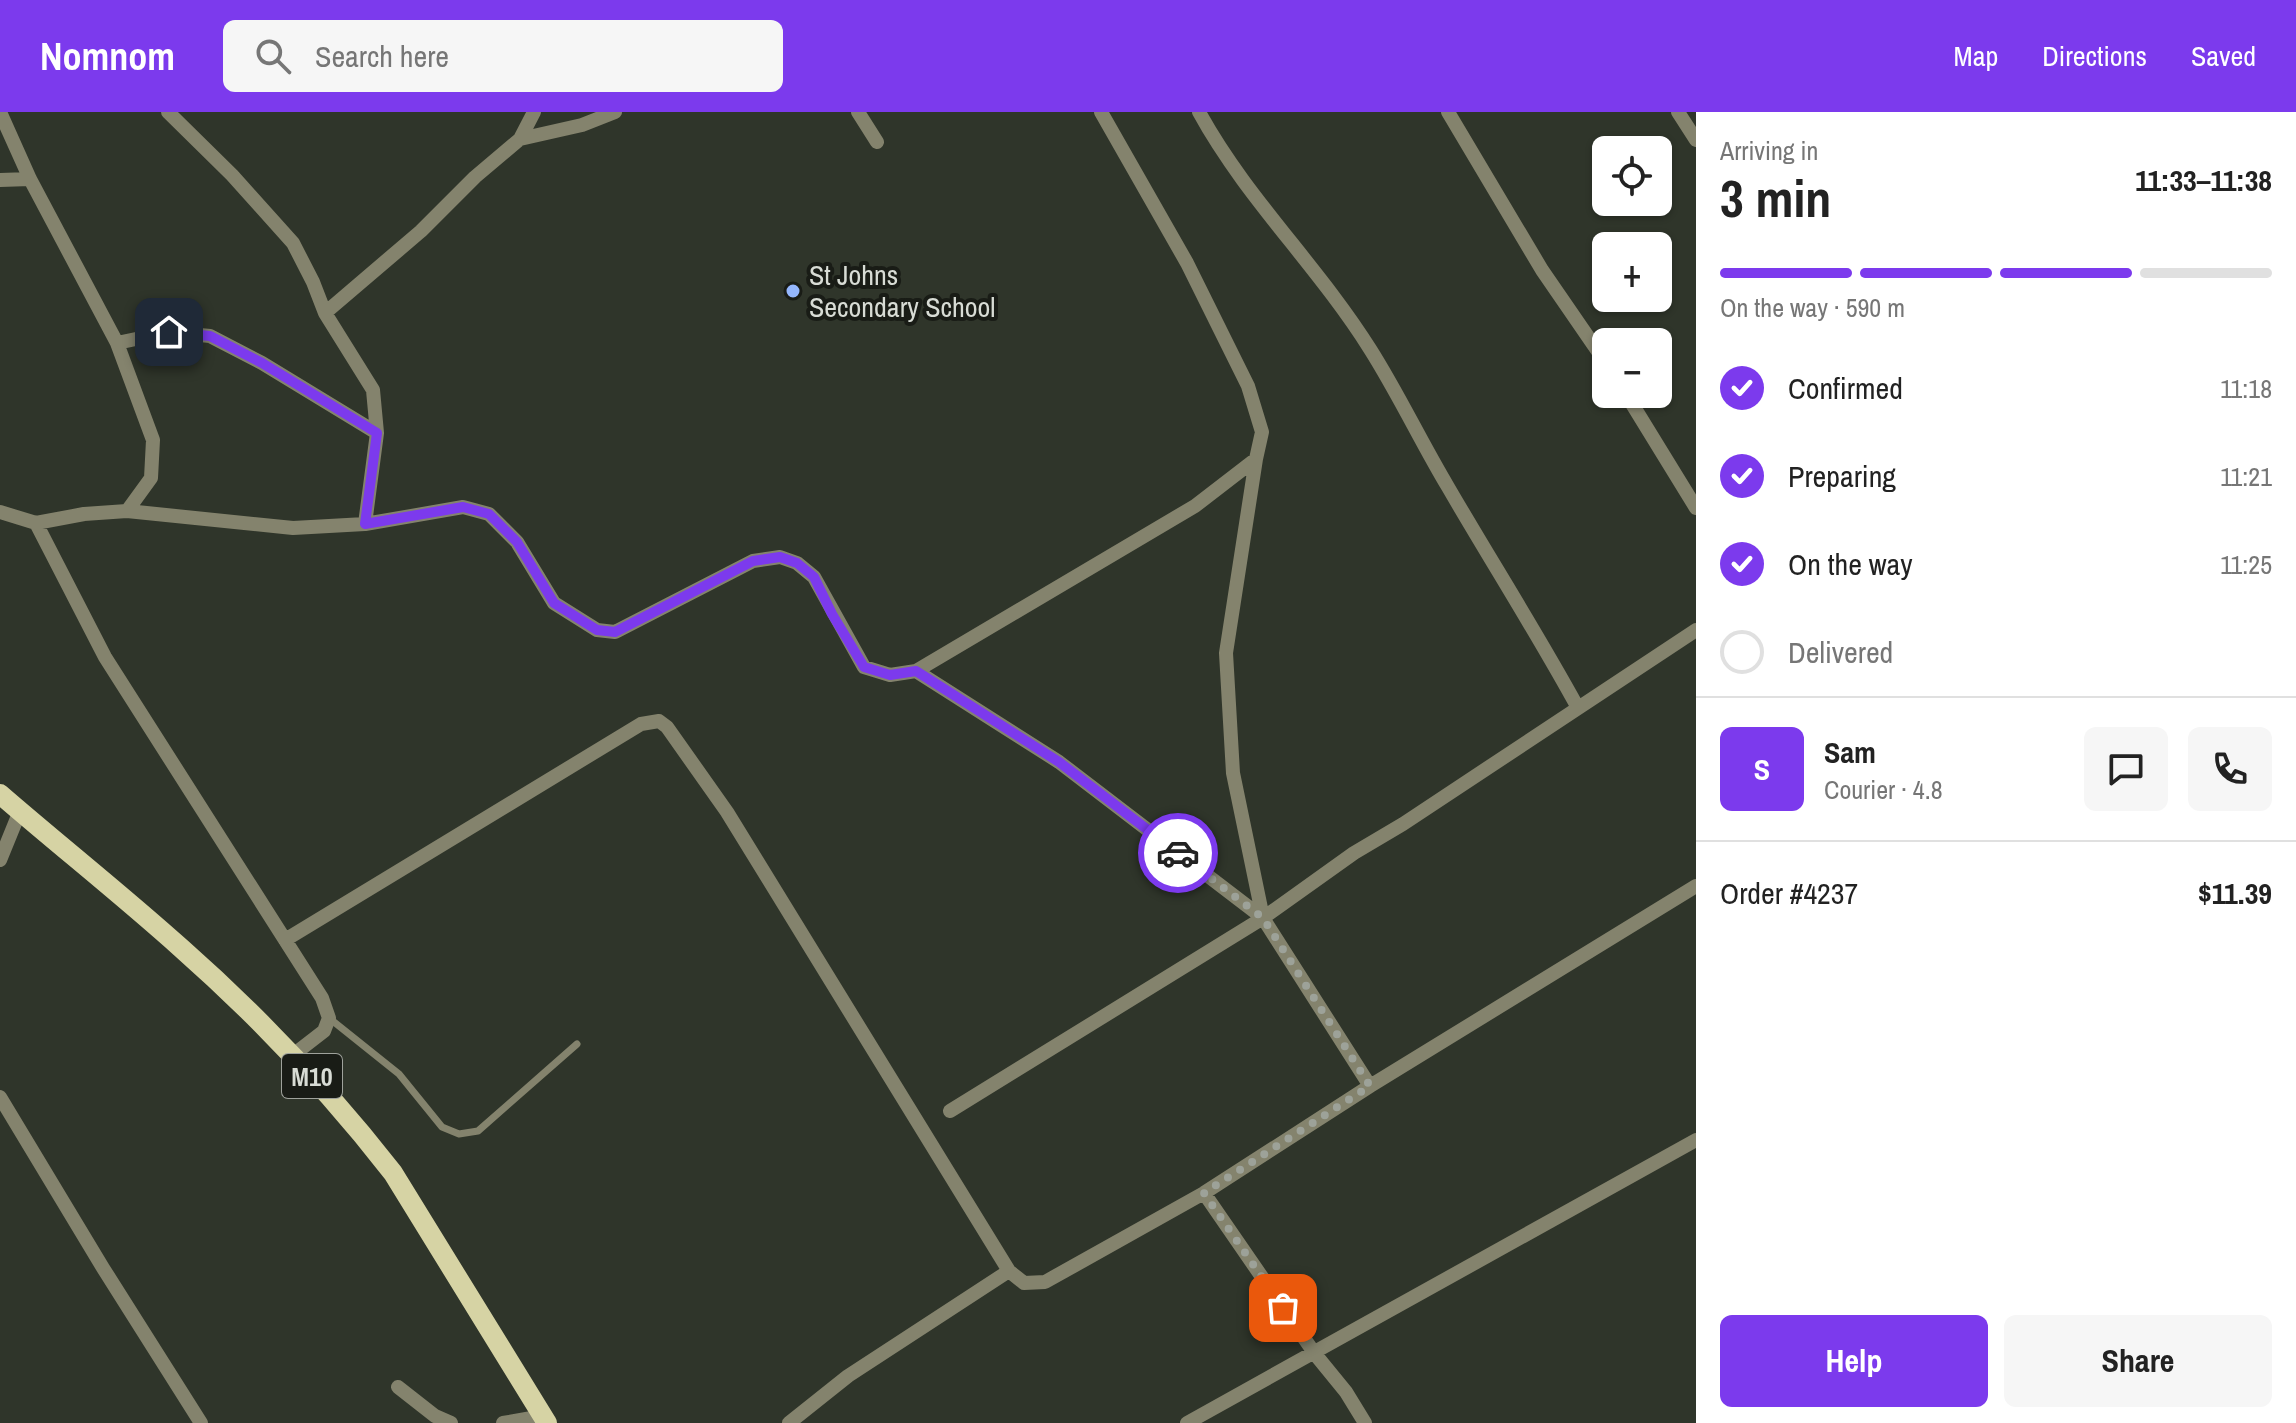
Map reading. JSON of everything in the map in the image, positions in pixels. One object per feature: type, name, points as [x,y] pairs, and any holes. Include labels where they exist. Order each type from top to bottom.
[{"type":"main road","name":"M10","points":[[0,794],[182,948],[293,1055],[364,1135],[393,1173],[545,1420]]},
{"type":"street","points":[[0,112],[6,139],[117,343],[153,440],[151,478],[127,511]]},
{"type":"street","points":[[168,112],[232,175],[293,243],[325,313],[373,390],[377,433],[365,524]]},
{"type":"street","points":[[325,313],[421,231],[475,177],[520,139],[534,112]]},
{"type":"street","points":[[520,139],[582,125],[615,112]]},
{"type":"street","points":[[858,112],[877,142]]},
{"type":"street","points":[[1101,112],[1187,263],[1248,386],[1262,432],[1226,653],[1233,773],[1263,918]]},
{"type":"street","points":[[1199,112],[1257,201],[1315,270],[1371,349],[1445,483],[1578,708]]},
{"type":"street","points":[[1448,112],[1542,270],[1592,343]]},
{"type":"street","points":[[1678,112],[1696,140]]},
{"type":"street","points":[[0,180],[30,179]]},
{"type":"street","points":[[117,343],[169,332],[210,336],[262,363],[377,433]]},
{"type":"street","points":[[1635,408],[1696,508]]},
{"type":"street","points":[[0,512],[36,523],[58,517],[127,511],[293,528],[365,524],[463,507],[489,514],[517,542],[554,603],[597,630],[615,632],[753,561],[780,557],[797,563],[814,577],[864,667],[890,675],[916,671],[1195,506],[1256,459]]},
{"type":"street","points":[[36,523],[105,657],[322,998],[329,1018],[324,1031],[293,1055]]},
{"type":"street","points":[[950,1111],[1263,918],[1354,853],[1403,824],[1696,630]]},
{"type":"street","points":[[916,671],[1059,762],[1263,918],[1370,1086]]},
{"type":"street","points":[[285,940],[641,724],[659,721],[667,727],[727,812],[1009,1271],[1024,1283],[1045,1282],[1204,1193],[1370,1086],[1696,886]]},
{"type":"street","points":[[0,860],[20,811]]},
{"type":"street","points":[[0,1097],[201,1423]]},
{"type":"street","points":[[1187,1423],[1696,1140]]},
{"type":"street","points":[[1204,1193],[1365,1423]]},
{"type":"street","points":[[789,1423],[848,1376],[1009,1271]]},
{"type":"street","points":[[398,1387],[435,1416],[451,1423]]},
{"type":"street","points":[[503,1423],[545,1420]]},
{"type":"lane","points":[[329,1018],[399,1074],[442,1127],[459,1134],[478,1131],[577,1044]]},
{"type":"way so far","points":[[1178,853],[1263,918],[1370,1086],[1204,1193],[1283,1308]]},
{"type":"place","name":"St Johns Secondary School","points":[[793,291]]},
{"type":"route","points":[[169,332],[210,336],[262,363],[377,433],[365,524],[463,507],[489,514],[517,542],[554,603],[597,630],[615,632],[753,561],[780,557],[797,563],[814,577],[864,667],[890,675],[916,671],[1059,762],[1178,853]]}]
